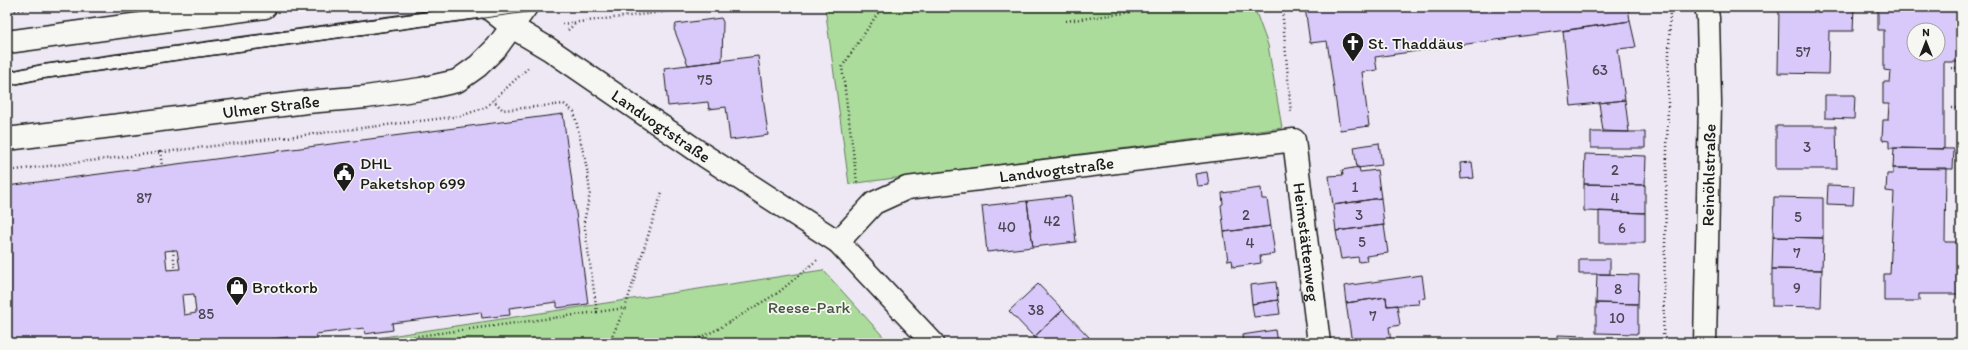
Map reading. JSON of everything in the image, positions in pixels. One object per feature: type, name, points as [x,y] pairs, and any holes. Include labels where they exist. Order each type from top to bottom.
[{"type":"street","points":[[7,42],[265,7]]},
{"type":"street","name":"Ulmer Straße","points":[[7,139],[420,89],[457,81],[478,66],[497,47],[500,13],[526,7]]},
{"type":"street","name":"Reinöhlstraße","points":[[1705,343],[1710,103],[1708,18],[1706,7]]},
{"type":"street","name":"Landvogtstraße","points":[[500,13],[549,49],[705,156],[838,242],[933,343]]},
{"type":"street","name":"Landvogtstraße","points":[[838,242],[874,203],[907,188],[1294,140]]},
{"type":"street","name":"Heimstättenweg","points":[[1294,140],[1319,343]]},
{"type":"lane","points":[[7,79],[40,72],[500,13]]},
{"type":"path","points":[[7,12],[37,7]]},
{"type":"path","points":[[559,24],[706,7]]},
{"type":"path","points":[[874,203],[857,186],[842,68],[882,7]]},
{"type":"path","points":[[1066,21],[1169,7]]},
{"type":"path","points":[[1282,7],[1294,140]]},
{"type":"path","points":[[1663,343],[1670,7]]},
{"type":"path","points":[[1951,68],[1961,68]]},
{"type":"path","points":[[493,100],[503,110],[564,104],[574,112],[587,169],[590,193],[584,222],[597,312]]},
{"type":"path","points":[[1952,108],[1961,108]]},
{"type":"path","points":[[160,151],[162,166]]},
{"type":"path","points":[[609,343],[625,308],[662,192]]},
{"type":"path","points":[[689,343],[718,328],[779,292],[838,242]]},
{"type":"path","points":[[173,250],[175,270]]},
{"type":"path","points":[[366,343],[625,308]]},
{"type":"green space","points":[[825,7],[1254,7],[1268,45],[1282,128],[849,184]]},
{"type":"green space","name":"Reese-Park","points":[[823,270],[889,343],[344,343]]},
{"type":"building","name":"St. Thaddäus","points":[[1305,7],[1628,7],[1630,21],[1375,57],[1377,70],[1362,72],[1369,126],[1340,130],[1327,41],[1310,43]]},
{"type":"building","points":[[1779,7],[1854,7],[1853,31],[1829,31],[1828,74],[1778,73]]},
{"type":"building","points":[[1878,7],[1959,7],[1959,62],[1946,62],[1946,22],[1906,22],[1906,62],[1944,62],[1944,149],[1889,148],[1889,141],[1882,140],[1883,120],[1888,120],[1889,104],[1883,104],[1883,82],[1890,82],[1891,71],[1884,70],[1884,30],[1878,30]]},
{"type":"building","points":[[721,18],[723,22],[722,61],[688,65],[674,29],[676,24]]},
{"type":"building","points":[[1630,21],[1636,47],[1618,49],[1625,100],[1571,106],[1563,31]]},
{"type":"building","points":[[758,56],[768,135],[730,140],[726,107],[709,109],[708,102],[668,106],[664,68]]},
{"type":"building","points":[[1825,95],[1855,95],[1854,119],[1825,118]]},
{"type":"building","points":[[1625,100],[1629,132],[1603,131],[1599,103]]},
{"type":"building","points":[[563,114],[588,304],[557,308],[557,302],[509,308],[510,315],[482,318],[481,312],[392,323],[393,330],[365,334],[364,328],[316,334],[317,340],[295,343],[288,343],[288,337],[242,343],[7,343],[7,186]],"holes":[[[177,250],[180,269],[167,270],[165,251]],[[194,294],[196,313],[184,315],[182,295]]]},
{"type":"building","points":[[1776,126],[1836,126],[1837,169],[1776,169]]},
{"type":"building","points":[[1591,132],[1645,132],[1645,148],[1591,148]]},
{"type":"building","points":[[1379,143],[1382,165],[1357,168],[1354,147]]},
{"type":"building","points":[[1894,148],[1954,149],[1953,169],[1893,168]]},
{"type":"building","points":[[1585,154],[1646,156],[1645,185],[1584,184]]},
{"type":"building","points":[[1472,162],[1474,178],[1461,179],[1460,163]]},
{"type":"building","points":[[1359,167],[1360,172],[1377,170],[1381,198],[1333,205],[1329,176],[1343,175],[1342,170]]},
{"type":"building","points":[[1893,168],[1946,168],[1945,242],[1961,242],[1961,294],[1919,294],[1919,301],[1884,301],[1884,274],[1890,274],[1894,192],[1886,191],[1887,174],[1893,174]]},
{"type":"building","points":[[1207,172],[1209,185],[1197,186],[1195,174]]},
{"type":"building","points":[[1584,184],[1645,185],[1645,213],[1584,211]]},
{"type":"building","points":[[1828,185],[1854,186],[1853,205],[1827,204]]},
{"type":"building","points":[[1261,188],[1262,199],[1267,199],[1271,226],[1224,232],[1221,205],[1223,204],[1222,193]]},
{"type":"building","points":[[1071,196],[1076,242],[1033,247],[1027,201]]},
{"type":"building","points":[[1774,197],[1823,198],[1823,238],[1773,237]]},
{"type":"building","points":[[1381,198],[1384,225],[1336,231],[1333,205]]},
{"type":"building","points":[[1027,201],[1033,247],[987,252],[982,206]]},
{"type":"building","points":[[1599,211],[1645,213],[1645,243],[1599,243]]},
{"type":"building","points":[[1384,225],[1388,253],[1366,256],[1367,261],[1359,262],[1358,257],[1341,259],[1336,231]]},
{"type":"building","points":[[1271,226],[1275,254],[1260,256],[1261,263],[1233,267],[1232,260],[1228,261],[1224,232]]},
{"type":"building","points":[[1773,237],[1823,238],[1822,270],[1772,269]]},
{"type":"building","points":[[1579,259],[1610,259],[1610,274],[1579,274]]},
{"type":"building","points":[[1772,269],[1822,270],[1821,307],[1772,306]]},
{"type":"building","points":[[1597,274],[1639,275],[1638,304],[1596,303]]},
{"type":"building","points":[[1422,275],[1425,298],[1418,299],[1419,304],[1387,306],[1386,297],[1346,303],[1344,286]]},
{"type":"building","points":[[1276,282],[1278,300],[1252,304],[1250,285]]},
{"type":"building","points":[[1038,284],[1063,310],[1034,337],[1009,311]]},
{"type":"building","points":[[1386,297],[1387,306],[1397,305],[1400,325],[1389,327],[1391,343],[1352,343],[1346,303]]},
{"type":"building","points":[[1278,300],[1280,314],[1254,317],[1252,304]]},
{"type":"building","points":[[1596,303],[1638,304],[1638,334],[1596,333]]},
{"type":"building","points":[[1063,310],[1089,337],[1082,343],[1040,343],[1034,337]]},
{"type":"building","points":[[1275,330],[1277,343],[1243,343],[1242,335]]},
{"type":"building","points":[[1558,335],[1586,336],[1586,343],[1558,343]]},
{"type":"tram line","points":[[7,72],[39,65],[461,7]]},
{"type":"tram line","points":[[7,86],[41,79],[564,7]]},
{"type":"place","name":"St. Thaddäus","points":[[1353,62]]},
{"type":"place","name":"DHL Paketshop 699","points":[[344,192]]},
{"type":"place","name":"Brotkorb","points":[[237,306]]}]
